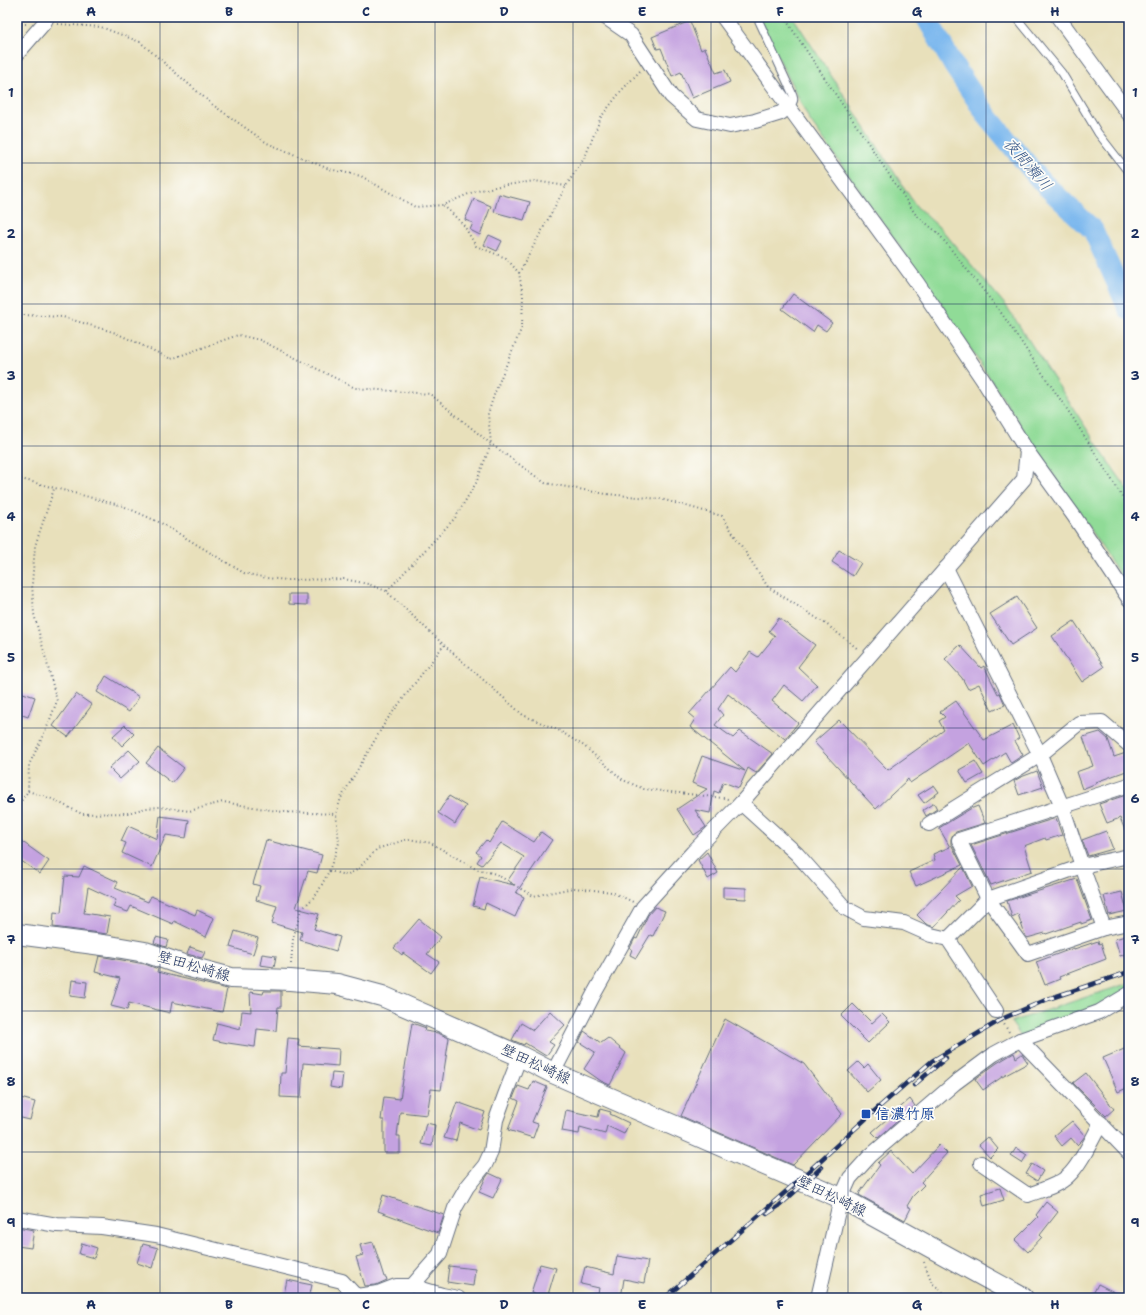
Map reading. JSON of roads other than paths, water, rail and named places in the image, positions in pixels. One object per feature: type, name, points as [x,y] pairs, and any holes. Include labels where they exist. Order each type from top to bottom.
[{"type":"main road","name":"壁田松崎線","points":[[17,934],[145,952],[186,966],[231,978],[290,980],[337,984],[382,996],[520,1056],[553,1073],[841,1198],[1023,1298]]},
{"type":"street","points":[[605,17],[631,35],[671,96],[697,119],[730,126],[781,113],[788,107]]},
{"type":"street","points":[[723,17],[918,284],[983,380],[1027,452],[1074,516],[1129,599]]},
{"type":"street","points":[[1058,17],[1129,114]]},
{"type":"street","points":[[17,54],[45,20]]},
{"type":"street","points":[[553,1073],[599,985],[643,906],[741,803],[1024,479],[1027,452]]},
{"type":"street","points":[[946,568],[1040,755],[1062,806],[1104,928]]},
{"type":"street","points":[[929,824],[1040,755],[1079,723],[1102,722],[1129,745]]},
{"type":"street","points":[[1129,785],[959,840],[988,899],[1028,954],[1104,928],[1129,923]]},
{"type":"street","points":[[741,803],[797,854],[845,908],[864,918],[904,923],[931,935],[948,939],[996,1011]]},
{"type":"street","points":[[948,939],[988,899],[1082,866],[1129,856]]},
{"type":"street","points":[[818,1298],[841,1198],[850,1178],[870,1156],[925,1110],[955,1082],[994,1054],[1018,1041],[1099,1012],[1129,994]]},
{"type":"street","points":[[1018,1041],[1101,1123],[1129,1153]]},
{"type":"street","points":[[412,1286],[440,1254],[454,1208],[467,1187],[485,1165],[491,1152],[496,1120],[520,1056]]},
{"type":"street","points":[[981,1163],[1028,1195],[1049,1187],[1068,1177],[1086,1152],[1101,1123]]},
{"type":"street","points":[[17,1218],[57,1225],[102,1227],[156,1235],[342,1281],[355,1297],[378,1293],[396,1286],[412,1286],[458,1298]]},
{"type":"lane","points":[[757,17],[793,95],[793,103],[788,107]]},
{"type":"lane","points":[[1016,17],[1062,73],[1098,133],[1129,173]]},
{"type":"waterway","name":"夜間瀬川","points":[[926,17],[954,66],[988,117],[1041,181],[1093,230],[1129,310]]},
{"type":"railway","points":[[665,1298],[932,1061],[1004,1018],[1048,999],[1129,972]]},
{"type":"railway","points":[[914,1085],[946,1058]]},
{"type":"railway","points":[[767,1214],[779,1206],[822,1167]]},
{"type":"place","name":"信濃竹原","points":[[866,1114]]}]
